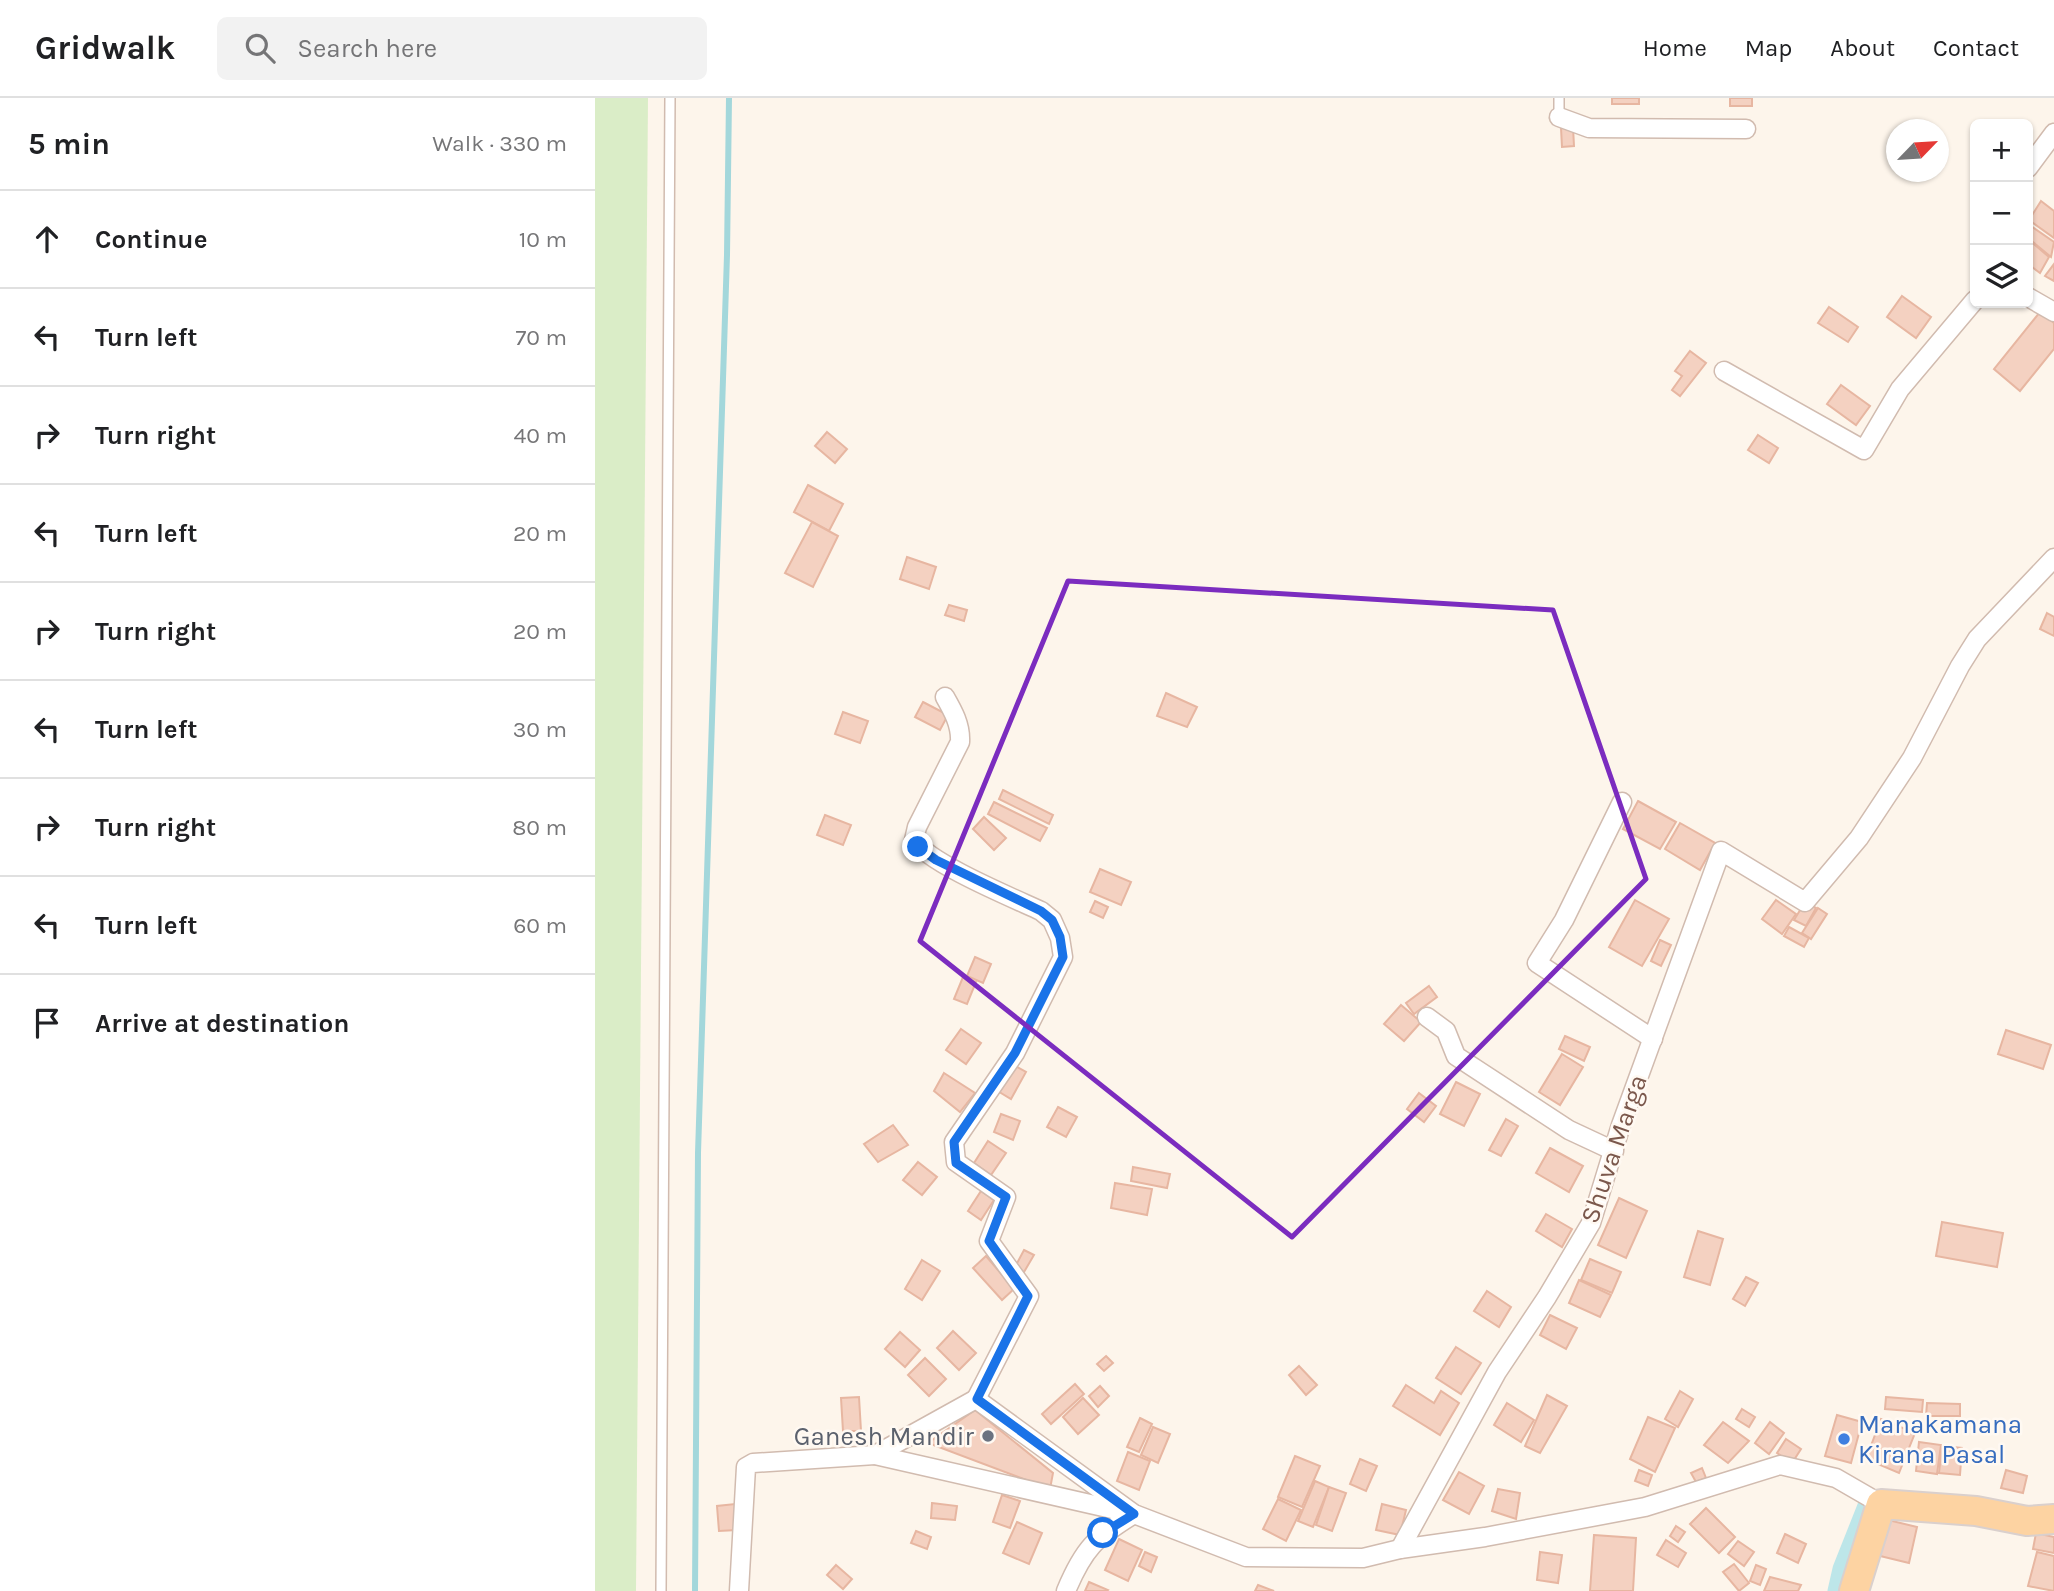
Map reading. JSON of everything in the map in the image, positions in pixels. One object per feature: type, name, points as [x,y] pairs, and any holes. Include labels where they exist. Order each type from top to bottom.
[{"type":"main road","points":[[1854,1591],[1881,1504],[1976,1511],[2027,1521],[2054,1518]]},
{"type":"street","points":[[1559,117],[1589,128],[1746,129]]},
{"type":"street","points":[[2033,161],[2054,133]]},
{"type":"street","points":[[2033,300],[2054,313]]},
{"type":"street","points":[[1724,371],[1864,450],[1900,389],[1970,306]]},
{"type":"street","name":"Shuva Marga","points":[[1400,1549],[1497,1372],[1547,1297],[1591,1223],[1679,961],[1721,851],[1805,902],[1859,838],[1904,769],[1977,639],[2054,558]]},
{"type":"street","points":[[875,1455],[977,1399],[1028,1296],[989,1241],[1006,1197],[956,1163],[954,1142],[1015,1053],[1063,957],[1060,937],[1052,920],[1041,911],[936,860],[918,847],[914,840],[917,827],[960,742],[958,725],[945,697]]},
{"type":"street","points":[[1622,802],[1564,920],[1537,963],[1654,1039]]},
{"type":"street","points":[[1427,1017],[1445,1031],[1456,1056],[1569,1130],[1614,1151]]},
{"type":"street","points":[[977,1399],[1134,1514]]},
{"type":"street","points":[[739,1591],[746,1467],[753,1463],[875,1455],[1134,1514],[1246,1557],[1363,1558],[1400,1549],[1485,1537],[1646,1507],[1780,1465],[1836,1478],[1881,1504]]},
{"type":"street","points":[[1066,1591],[1079,1561],[1103,1533],[1134,1514]]},
{"type":"lane","points":[[661,1591],[670,98]]},
{"type":"lane","points":[[1559,98],[1559,117]]},
{"type":"highlighted area","points":[[1068,581],[1553,610],[1646,879],[1292,1237],[920,941]]},
{"type":"green space","points":[[595,98],[648,98],[636,1591],[595,1591]]},
{"type":"building","points":[[1612,98],[1639,98],[1639,104],[1612,104]]},
{"type":"building","points":[[1730,98],[1752,98],[1752,106],[1730,106]]},
{"type":"building","points":[[1573,127],[1574,146],[1562,147],[1561,128]]},
{"type":"building","points":[[2041,201],[2054,211],[2054,238],[2033,223],[2033,214]]},
{"type":"building","points":[[2033,227],[2054,242],[2051,257],[2033,242]]},
{"type":"building","points":[[2033,243],[2049,257],[2040,273],[2033,268]]},
{"type":"building","points":[[2054,264],[2054,281],[2045,276]]},
{"type":"building","points":[[1902,296],[1931,317],[1916,338],[1887,317]]},
{"type":"building","points":[[1829,307],[1858,327],[1848,342],[1818,323]]},
{"type":"building","points":[[2040,312],[2054,323],[2054,349],[2020,391],[1994,369]]},
{"type":"building","points":[[1690,351],[1706,363],[1680,396],[1672,390],[1682,376],[1675,371]]},
{"type":"building","points":[[1841,385],[1870,406],[1856,425],[1827,404]]},
{"type":"building","points":[[827,432],[847,449],[835,463],[815,446]]},
{"type":"building","points":[[1758,435],[1778,448],[1769,463],[1748,450]]},
{"type":"building","points":[[808,485],[843,504],[829,531],[794,512]]},
{"type":"building","points":[[812,522],[838,536],[813,587],[785,573]]},
{"type":"building","points":[[907,557],[936,567],[929,589],[900,579]]},
{"type":"building","points":[[949,605],[967,610],[964,621],[945,615]]},
{"type":"building","points":[[2047,613],[2054,617],[2054,636],[2040,629]]},
{"type":"building","points":[[1166,693],[1197,707],[1187,727],[1157,716]]},
{"type":"building","points":[[923,702],[948,715],[940,730],[915,717]]},
{"type":"building","points":[[843,712],[868,721],[860,743],[835,734]]},
{"type":"building","points":[[1003,790],[1053,815],[1049,824],[999,799]]},
{"type":"building","points":[[1638,801],[1676,822],[1660,849],[1623,829]]},
{"type":"building","points":[[994,802],[1047,828],[1040,841],[988,814]]},
{"type":"building","points":[[825,815],[851,825],[843,845],[817,835]]},
{"type":"building","points":[[984,817],[1006,838],[994,850],[973,829]]},
{"type":"building","points":[[1680,823],[1715,843],[1700,870],[1665,849]]},
{"type":"building","points":[[1100,869],[1131,882],[1121,905],[1090,892]]},
{"type":"building","points":[[1635,900],[1669,919],[1642,966],[1609,947]]},
{"type":"building","points":[[1776,900],[1796,914],[1782,934],[1762,919]]},
{"type":"building","points":[[1095,901],[1108,907],[1103,918],[1090,912]]},
{"type":"building","points":[[1805,902],[1816,908],[1806,926],[1794,920]]},
{"type":"building","points":[[1818,908],[1827,914],[1811,939],[1802,933]]},
{"type":"building","points":[[1789,927],[1809,938],[1804,947],[1784,936]]},
{"type":"building","points":[[1660,940],[1671,945],[1661,966],[1651,961]]},
{"type":"building","points":[[975,957],[991,964],[983,983],[967,976]]},
{"type":"building","points":[[963,977],[976,982],[967,1004],[954,999]]},
{"type":"building","points":[[1429,986],[1437,997],[1414,1014],[1406,1003]]},
{"type":"building","points":[[1401,1005],[1421,1022],[1404,1041],[1384,1024]]},
{"type":"building","points":[[961,1029],[981,1043],[966,1064],[946,1050]]},
{"type":"building","points":[[2006,1030],[2051,1045],[2043,1069],[1998,1054]]},
{"type":"building","points":[[1565,1036],[1590,1047],[1584,1061],[1559,1049]]},
{"type":"building","points":[[1562,1054],[1583,1067],[1560,1105],[1539,1092]]},
{"type":"building","points":[[1012,1064],[1026,1072],[1011,1099],[996,1090]]},
{"type":"building","points":[[944,1073],[975,1093],[960,1112],[934,1091]]},
{"type":"building","points":[[1456,1082],[1480,1094],[1464,1126],[1440,1114]]},
{"type":"building","points":[[1419,1093],[1436,1106],[1424,1122],[1407,1109]]},
{"type":"building","points":[[1058,1107],[1077,1117],[1066,1137],[1047,1127]]},
{"type":"building","points":[[1001,1114],[1020,1121],[1013,1140],[994,1132]]},
{"type":"building","points":[[1506,1119],[1518,1126],[1501,1156],[1489,1150]]},
{"type":"building","points":[[893,1125],[908,1145],[878,1162],[864,1144]]},
{"type":"building","points":[[988,1141],[1006,1153],[991,1175],[974,1163]]},
{"type":"building","points":[[1550,1148],[1583,1166],[1569,1192],[1536,1173]]},
{"type":"building","points":[[918,1162],[937,1177],[922,1195],[903,1180]]},
{"type":"building","points":[[1133,1167],[1170,1174],[1167,1188],[1131,1181]]},
{"type":"building","points":[[1115,1183],[1152,1189],[1147,1215],[1111,1208]]},
{"type":"building","points":[[981,1191],[994,1200],[981,1220],[968,1211]]},
{"type":"building","points":[[1619,1198],[1647,1211],[1626,1258],[1598,1245]]},
{"type":"building","points":[[1546,1214],[1572,1229],[1562,1247],[1536,1231]]},
{"type":"building","points":[[1942,1222],[2003,1233],[1997,1267],[1936,1256]]},
{"type":"building","points":[[1698,1231],[1723,1239],[1710,1285],[1684,1277]]},
{"type":"building","points":[[1024,1250],[1034,1255],[1024,1272],[1015,1267]]},
{"type":"building","points":[[986,1256],[1014,1289],[1002,1300],[973,1268]]},
{"type":"building","points":[[1590,1259],[1621,1272],[1612,1293],[1581,1280]]},
{"type":"building","points":[[922,1260],[940,1271],[922,1300],[905,1289]]},
{"type":"building","points":[[1746,1277],[1758,1283],[1745,1306],[1733,1299]]},
{"type":"building","points":[[1579,1280],[1611,1295],[1600,1317],[1569,1303]]},
{"type":"building","points":[[1487,1291],[1511,1307],[1499,1327],[1474,1311]]},
{"type":"building","points":[[1550,1315],[1577,1328],[1566,1349],[1540,1335]]},
{"type":"building","points":[[953,1331],[976,1353],[959,1370],[937,1348]]},
{"type":"building","points":[[900,1332],[920,1350],[905,1367],[885,1349]]},
{"type":"building","points":[[1456,1347],[1481,1363],[1461,1394],[1436,1378]]},
{"type":"building","points":[[1106,1356],[1113,1363],[1104,1371],[1097,1364]]},
{"type":"building","points":[[925,1358],[946,1379],[929,1396],[908,1375]]},
{"type":"building","points":[[1299,1366],[1317,1385],[1306,1395],[1289,1375]]},
{"type":"building","points":[[1075,1384],[1084,1394],[1051,1424],[1042,1414]]},
{"type":"building","points":[[1406,1385],[1434,1403],[1441,1391],[1459,1403],[1440,1435],[1393,1406]]},
{"type":"building","points":[[1100,1386],[1109,1396],[1098,1407],[1089,1396]]},
{"type":"building","points":[[1680,1391],[1693,1399],[1678,1427],[1665,1419]]},
{"type":"building","points":[[1547,1395],[1567,1406],[1540,1453],[1525,1446]]},
{"type":"building","points":[[859,1397],[861,1431],[843,1431],[841,1398]]},
{"type":"building","points":[[1886,1397],[1923,1400],[1922,1412],[1885,1409]]},
{"type":"building","points":[[1083,1398],[1099,1415],[1078,1434],[1063,1417]]},
{"type":"building","points":[[1507,1403],[1534,1420],[1521,1442],[1494,1425]]},
{"type":"building","points":[[1927,1403],[1960,1404],[1960,1416],[1926,1416]]},
{"type":"building","points":[[1742,1409],[1755,1417],[1749,1427],[1736,1419]]},
{"type":"building","points":[[975,1410],[1053,1473],[1050,1489],[928,1443]]},
{"type":"building","name":"Manakamana Kirana Pasal","points":[[1837,1415],[1862,1422],[1851,1463],[1825,1456]]},
{"type":"building","points":[[1648,1417],[1675,1428],[1655,1472],[1630,1459]]},
{"type":"building","points":[[1140,1418],[1152,1424],[1139,1452],[1127,1447]]},
{"type":"building","points":[[1881,1419],[1915,1433],[1899,1473],[1866,1459]]},
{"type":"building","points":[[1723,1422],[1749,1441],[1728,1463],[1704,1445]]},
{"type":"building","points":[[1770,1422],[1784,1433],[1769,1454],[1755,1443]]},
{"type":"building","points":[[1153,1427],[1170,1434],[1158,1463],[1141,1455]]},
{"type":"building","points":[[1786,1439],[1801,1449],[1792,1463],[1777,1453]]},
{"type":"building","points":[[1919,1442],[1941,1445],[1937,1474],[1916,1471]]},
{"type":"building","points":[[1942,1446],[1962,1448],[1960,1475],[1939,1473]]},
{"type":"building","points":[[1128,1452],[1150,1461],[1139,1490],[1117,1481]]},
{"type":"building","points":[[1295,1456],[1320,1466],[1302,1507],[1278,1497]]},
{"type":"building","points":[[1360,1459],[1377,1466],[1366,1491],[1350,1484]]},
{"type":"building","points":[[1702,1468],[1706,1478],[1696,1482],[1691,1473]]},
{"type":"building","points":[[1639,1470],[1652,1475],[1648,1486],[1635,1481]]},
{"type":"building","points":[[2006,1470],[2027,1476],[2023,1493],[2001,1488]]},
{"type":"building","points":[[1459,1472],[1484,1486],[1469,1514],[1443,1500]]},
{"type":"building","points":[[1315,1481],[1329,1487],[1313,1527],[1298,1521]]},
{"type":"building","points":[[1329,1487],[1346,1493],[1332,1531],[1316,1525]]},
{"type":"building","points":[[1498,1489],[1520,1493],[1516,1519],[1492,1511]]},
{"type":"building","points":[[1002,1495],[1020,1501],[1010,1528],[993,1522]]},
{"type":"building","points":[[1278,1499],[1301,1510],[1286,1541],[1263,1529]]},
{"type":"building","points":[[932,1503],[957,1506],[955,1520],[931,1518]]},
{"type":"building","points":[[735,1504],[737,1530],[719,1531],[717,1506]]},
{"type":"building","points":[[1382,1504],[1406,1510],[1400,1535],[1376,1530]]},
{"type":"building","points":[[1706,1508],[1735,1537],[1719,1553],[1690,1524]]},
{"type":"building","points":[[1884,1519],[1917,1527],[1909,1563],[1876,1555]]},
{"type":"building","points":[[1017,1522],[1042,1533],[1029,1564],[1003,1553]]},
{"type":"building","points":[[1676,1526],[1685,1532],[1678,1542],[1670,1536]]},
{"type":"building","points":[[916,1531],[931,1537],[927,1549],[911,1543]]},
{"type":"building","points":[[2036,1533],[2054,1537],[2054,1553],[2033,1549]]},
{"type":"building","points":[[1785,1534],[1806,1544],[1798,1563],[1777,1553]]},
{"type":"building","points":[[1594,1535],[1636,1538],[1633,1591],[1590,1591]]},
{"type":"building","points":[[1119,1539],[1142,1550],[1128,1581],[1105,1570]]},
{"type":"building","points":[[1666,1540],[1686,1553],[1678,1567],[1657,1555]]},
{"type":"building","points":[[1738,1541],[1754,1552],[1744,1566],[1728,1554]]},
{"type":"building","points":[[1145,1552],[1157,1557],[1151,1572],[1139,1566]]},
{"type":"building","points":[[1540,1552],[1562,1555],[1558,1583],[1537,1580]]},
{"type":"building","points":[[2037,1552],[2054,1556],[2054,1591],[2028,1586]]},
{"type":"building","points":[[1734,1564],[1749,1583],[1739,1591],[1723,1572]]},
{"type":"building","points":[[836,1565],[852,1579],[843,1589],[827,1575]]},
{"type":"building","points":[[1756,1565],[1766,1569],[1760,1585],[1750,1581]]},
{"type":"building","points":[[1770,1577],[1801,1585],[1798,1591],[1764,1591]]},
{"type":"building","points":[[1089,1582],[1108,1590],[1085,1591]]},
{"type":"building","points":[[1258,1585],[1274,1591],[1255,1591]]},
{"type":"waterway","points":[[695,1591],[698,1153],[727,255],[729,98]]},
{"type":"waterway","points":[[1837,1591],[1842,1569],[1867,1506]]},
{"type":"place","name":"Ganesh Mandir","points":[[988,1436]]},
{"type":"place","name":"Manakamana Kirana Pasal","points":[[1844,1439]]},
{"type":"route","points":[[918,847],[936,860],[1041,911],[1052,920],[1060,937],[1063,957],[1015,1053],[954,1142],[956,1163],[1006,1197],[989,1241],[1028,1296],[977,1399],[1134,1514],[1103,1533]]}]
